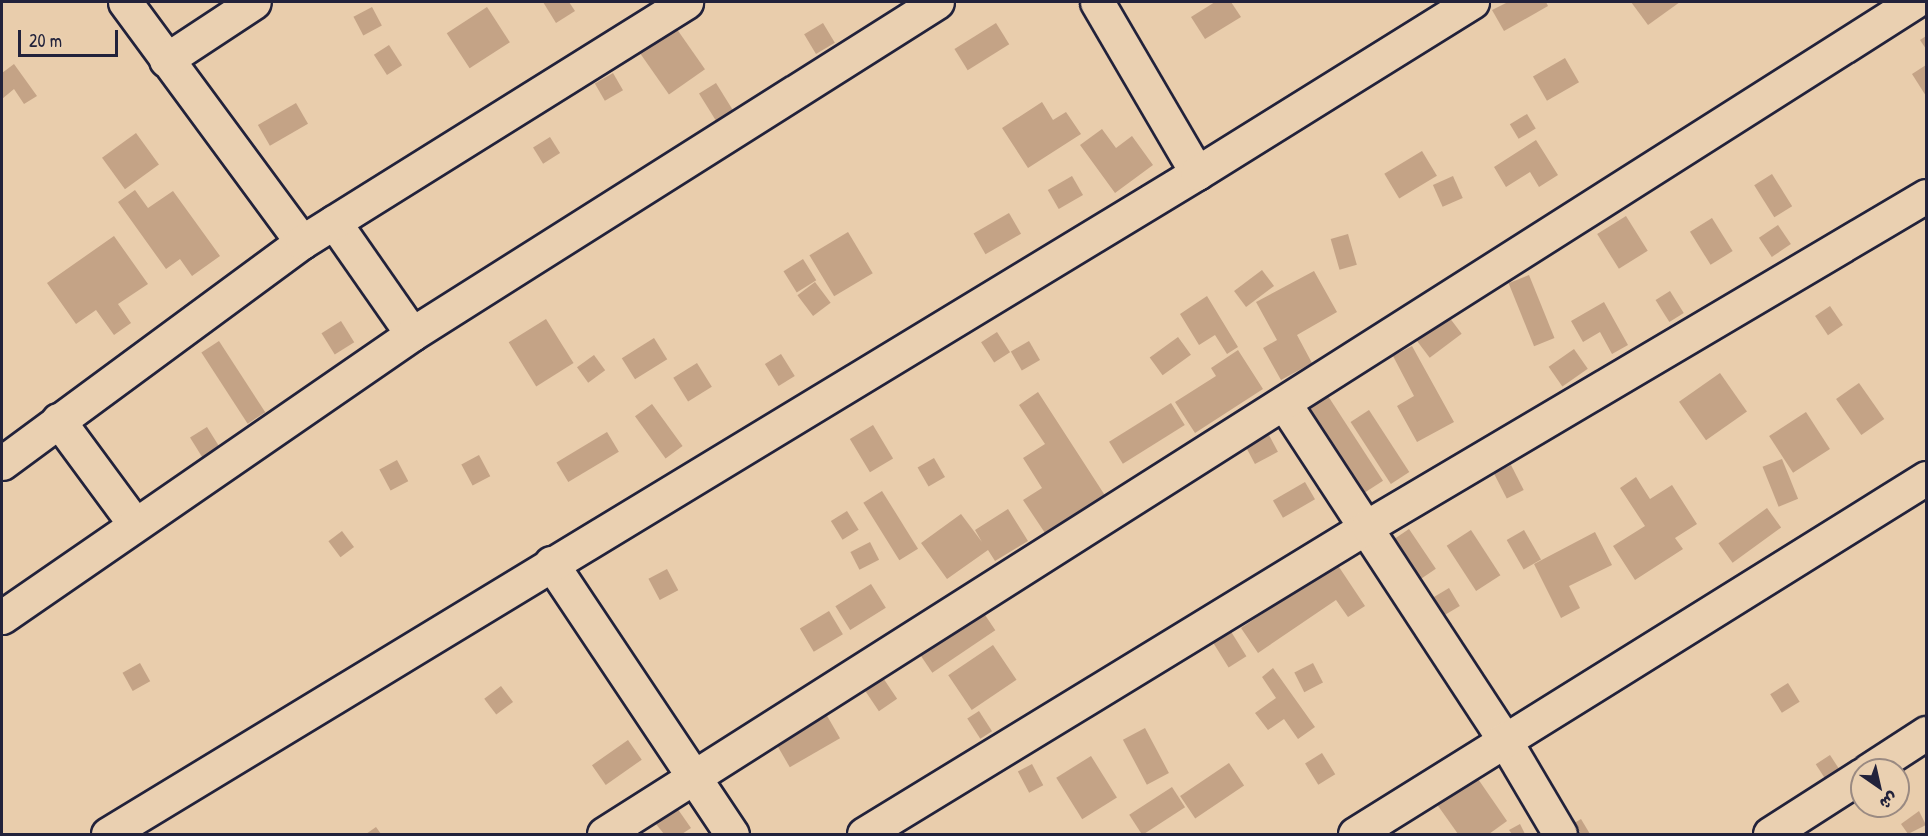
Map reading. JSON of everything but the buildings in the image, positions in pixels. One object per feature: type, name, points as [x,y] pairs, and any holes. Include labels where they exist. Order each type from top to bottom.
[{"type":"street","points":[[125,2],[302,242]]},
{"type":"street","points":[[166,60],[254,2]]},
{"type":"street","points":[[2,463],[302,242],[686,2]]},
{"type":"street","points":[[2,617],[134,523],[412,334],[937,2]]},
{"type":"street","points":[[1097,2],[1197,173]]},
{"type":"street","points":[[108,834],[551,563],[1197,173],[1472,2]]},
{"type":"street","points":[[604,834],[1914,2]]},
{"type":"street","points":[[864,834],[1368,526],[1926,196]]},
{"type":"street","points":[[334,222],[412,334]]},
{"type":"street","points":[[1284,403],[1368,526],[1504,739],[1560,834]]},
{"type":"street","points":[[58,420],[134,523]]},
{"type":"street","points":[[1355,834],[1926,478]]},
{"type":"street","points":[[551,563],[732,834]]},
{"type":"street","points":[[1887,758],[1926,733]]},
{"type":"street","points":[[1770,834],[1850,783]]}]
